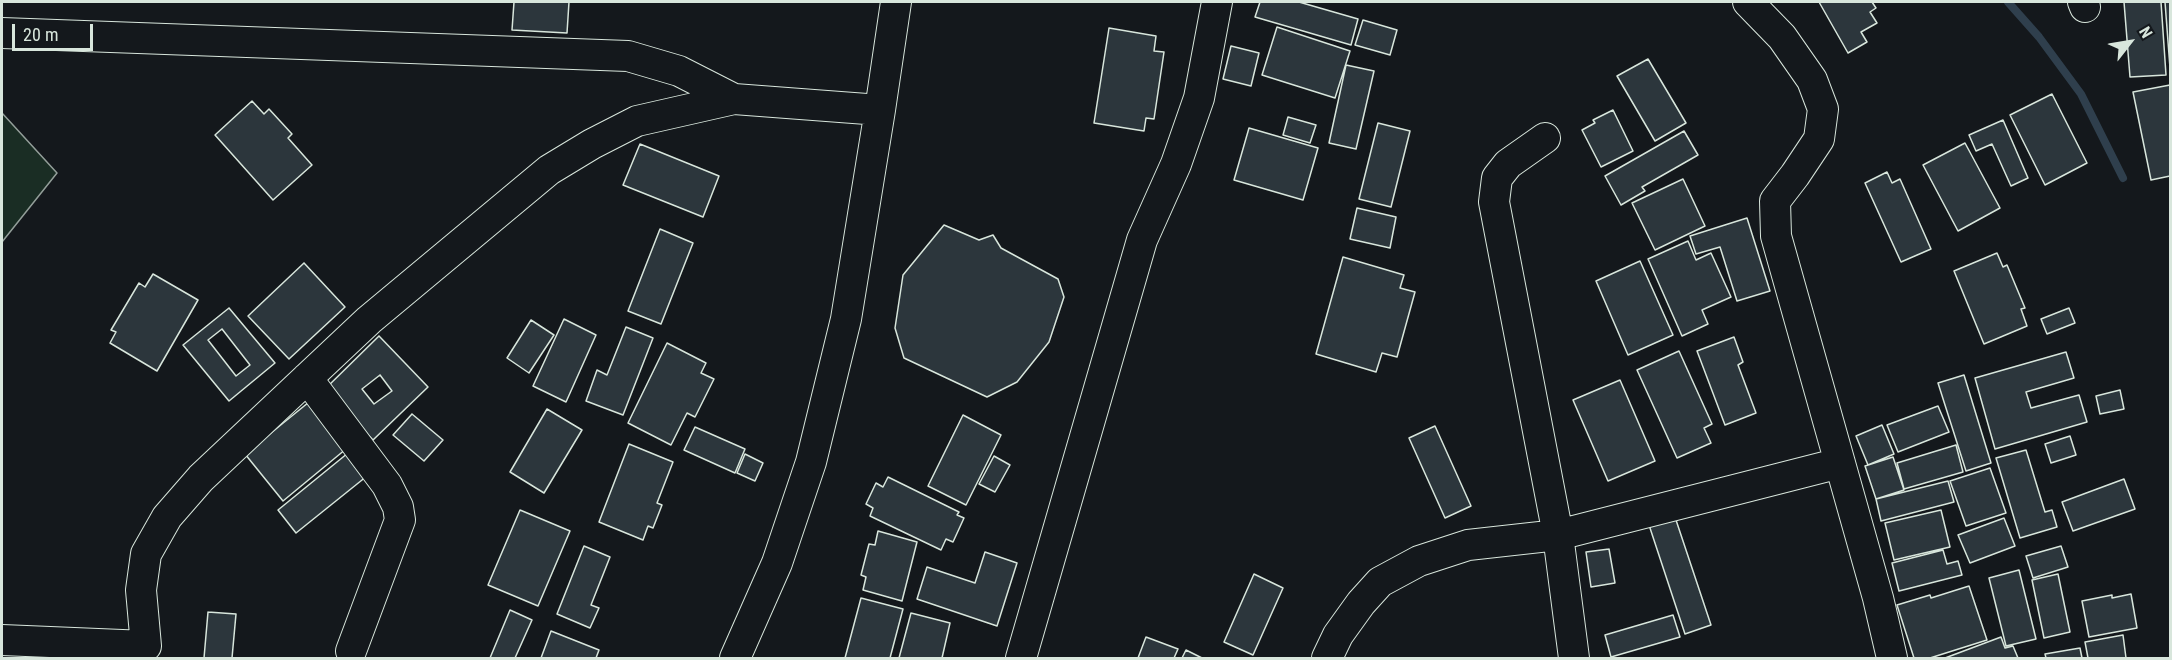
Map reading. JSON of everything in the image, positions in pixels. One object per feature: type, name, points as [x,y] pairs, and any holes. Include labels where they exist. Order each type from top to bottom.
[{"type":"street","points":[[735,658],[777,563],[811,462],[846,319],[896,2]]},
{"type":"street","points":[[1021,658],[1142,240],[1176,164],[1199,98],[1217,2]]},
{"type":"street","points":[[1748,2],[1782,37],[1812,80],[1823,109],[1819,139],[1775,201],[1776,236],[1878,598],[1892,658]]},
{"type":"street","points":[[2,33],[628,56],[679,71],[734,99]]},
{"type":"street","points":[[2,640],[147,652],[141,590],[146,554],[167,517],[201,478],[369,320],[549,170],[592,144],[637,121],[734,99],[880,110]]},
{"type":"street","points":[[1545,138],[1508,164],[1497,178],[1494,202],[1558,534],[1574,658]]},
{"type":"street","points":[[307,378],[387,485],[398,507],[400,520],[351,651]]},
{"type":"street","points":[[1327,658],[1338,635],[1361,603],[1380,582],[1419,561],[1468,545],[1558,534],[1840,463]]},
{"type":"green space","points":[[2,113],[57,173],[2,242]]},
{"type":"building","points":[[514,2],[569,2],[567,33],[512,30]]},
{"type":"building","points":[[1260,2],[1299,2],[1358,19],[1351,45],[1255,17]]},
{"type":"building","points":[[1819,2],[1872,2],[1876,8],[1870,12],[1877,23],[1861,32],[1867,42],[1848,53]]},
{"type":"building","points":[[2124,2],[2161,2],[2166,75],[2130,77]]},
{"type":"building","points":[[2165,2],[2170,2],[2170,68]]},
{"type":"building","points":[[1363,20],[1397,30],[1390,55],[1355,45]]},
{"type":"building","points":[[1277,27],[1350,51],[1335,98],[1262,75]]},
{"type":"building","points":[[1109,28],[1156,36],[1154,51],[1164,52],[1154,119],[1146,118],[1144,131],[1094,123]]},
{"type":"building","points":[[1231,46],[1259,53],[1251,86],[1223,79]]},
{"type":"building","points":[[1648,59],[1686,123],[1655,141],[1617,76]]},
{"type":"building","points":[[1346,65],[1374,71],[1356,149],[1329,143]]},
{"type":"building","points":[[2170,85],[2170,176],[2151,180],[2133,92]]},
{"type":"building","points":[[2052,94],[2087,163],[2045,185],[2010,115]]},
{"type":"building","points":[[252,101],[264,114],[269,109],[292,134],[288,138],[312,165],[273,200],[215,135]]},
{"type":"building","points":[[1613,110],[1633,151],[1601,167],[1582,130],[1595,123],[1593,120]]},
{"type":"building","points":[[1288,117],[1316,125],[1310,143],[1283,135]]},
{"type":"building","points":[[2003,120],[2028,178],[2011,186],[1992,144],[1976,151],[1969,135]]},
{"type":"building","points":[[1378,123],[1410,131],[1391,207],[1359,199]]},
{"type":"building","points":[[1249,128],[1318,148],[1303,200],[1234,180]]},
{"type":"building","points":[[1684,131],[1698,155],[1642,187],[1645,191],[1621,205],[1605,176]]},
{"type":"building","points":[[1965,143],[2000,208],[1958,231],[1923,165]]},
{"type":"building","points":[[640,144],[719,176],[703,217],[623,185]]},
{"type":"building","points":[[1887,172],[1892,183],[1900,179],[1931,249],[1901,262],[1865,183]]},
{"type":"building","points":[[1683,179],[1705,226],[1655,250],[1632,203]]},
{"type":"building","points":[[1357,208],[1396,217],[1390,248],[1350,239]]},
{"type":"building","points":[[1747,218],[1770,291],[1737,301],[1720,247],[1696,254],[1690,236]]},
{"type":"building","points":[[944,225],[979,240],[993,235],[1001,248],[1058,279],[1064,297],[1049,342],[1017,382],[987,397],[904,358],[895,328],[903,275]]},
{"type":"building","points":[[660,229],[693,243],[661,324],[628,311]]},
{"type":"building","points":[[1688,241],[1696,260],[1711,253],[1731,297],[1702,310],[1708,324],[1682,336],[1648,259]]},
{"type":"building","points":[[1997,253],[2003,267],[2007,265],[2025,308],[2021,309],[2027,326],[1984,344],[1954,271]]},
{"type":"building","points":[[1343,257],[1404,275],[1400,288],[1415,292],[1397,357],[1382,353],[1376,372],[1316,354]]},
{"type":"building","points":[[1640,261],[1673,335],[1628,355],[1596,281]]},
{"type":"building","points":[[304,263],[345,307],[289,359],[248,316]]},
{"type":"building","points":[[153,274],[198,300],[157,371],[110,343],[116,332],[111,330],[139,283],[145,287]]},
{"type":"building","points":[[229,308],[275,363],[229,401],[183,345]],"holes":[[[222,329],[250,365],[236,376],[208,340]]]},
{"type":"building","points":[[2069,308],[2075,323],[2047,334],[2041,319]]},
{"type":"building","points":[[564,319],[596,335],[566,402],[533,386]]},
{"type":"building","points":[[531,320],[554,335],[529,373],[507,358]]},
{"type":"building","points":[[626,327],[653,338],[623,415],[586,401],[597,370],[607,375]]},
{"type":"building","points":[[379,336],[428,387],[373,440],[324,390]],"holes":[[[380,375],[392,391],[374,404],[362,389]]]},
{"type":"building","points":[[1734,337],[1743,362],[1738,365],[1756,413],[1725,425],[1697,351]]},
{"type":"building","points":[[667,343],[706,363],[701,373],[714,379],[695,417],[687,413],[671,445],[628,423]]},
{"type":"building","points":[[1679,351],[1712,424],[1704,428],[1711,443],[1677,458],[1637,370]]},
{"type":"building","points":[[2066,352],[2074,378],[2026,392],[2031,408],[2079,395],[2087,422],[1995,449],[1975,378]]},
{"type":"building","points":[[1964,375],[1991,463],[1966,471],[1938,383]]},
{"type":"building","points":[[1620,380],[1655,461],[1608,481],[1573,400]]},
{"type":"building","points":[[2120,390],[2124,409],[2100,414],[2096,396]]},
{"type":"building","points":[[314,398],[352,444],[283,501],[245,454]]},
{"type":"building","points":[[1938,406],[1949,432],[1898,452],[1887,425]]},
{"type":"building","points":[[547,409],[582,430],[544,493],[510,472]]},
{"type":"building","points":[[412,414],[443,440],[424,461],[393,435]]},
{"type":"building","points":[[963,415],[1001,435],[966,505],[928,486]]},
{"type":"building","points":[[1882,425],[1894,454],[1868,465],[1856,436]]},
{"type":"building","points":[[1435,426],[1471,506],[1445,518],[1409,438]]},
{"type":"building","points":[[695,427],[745,449],[735,473],[684,450]]},
{"type":"building","points":[[2070,436],[2076,455],[2051,463],[2045,444]]},
{"type":"building","points":[[629,444],[673,462],[657,503],[662,505],[653,528],[648,526],[643,540],[599,522]]},
{"type":"building","points":[[1956,445],[1963,472],[1904,489],[1897,463]]},
{"type":"building","points":[[2026,450],[2045,512],[2052,510],[2057,527],[2020,538],[1996,458]]},
{"type":"building","points":[[348,453],[367,476],[296,533],[278,510]]},
{"type":"building","points":[[745,454],[763,463],[755,481],[737,473]]},
{"type":"building","points":[[994,456],[1010,465],[995,492],[979,484]]},
{"type":"building","points":[[1893,457],[1904,490],[1876,499],[1865,466]]},
{"type":"building","points":[[1990,468],[2006,513],[1966,526],[1950,481]]},
{"type":"building","points":[[888,477],[959,512],[957,515],[964,518],[953,542],[946,539],[941,550],[870,516],[873,508],[866,504],[876,483],[883,487]]},
{"type":"building","points":[[2124,479],[2135,509],[2073,531],[2062,502]]},
{"type":"building","points":[[1948,481],[1954,502],[1881,521],[1876,499]]},
{"type":"building","points":[[520,510],[570,531],[538,606],[488,585]]},
{"type":"building","points":[[1941,510],[1950,547],[1894,560],[1885,523]]},
{"type":"building","points":[[1675,517],[1711,625],[1685,634],[1649,525]]},
{"type":"building","points":[[2004,518],[2015,546],[1970,563],[1958,535]]},
{"type":"building","points":[[878,531],[917,542],[902,601],[863,590],[866,577],[861,575],[869,544],[875,545]]},
{"type":"building","points":[[584,546],[610,557],[591,605],[599,608],[590,628],[557,614]]},
{"type":"building","points":[[2061,546],[2068,567],[2033,578],[2026,556]]},
{"type":"building","points":[[1609,549],[1615,583],[1591,587],[1586,552]]},
{"type":"building","points":[[1943,550],[1947,564],[1958,561],[1962,575],[1899,591],[1892,563]]},
{"type":"building","points":[[985,552],[1017,563],[997,626],[917,599],[927,567],[975,583]]},
{"type":"building","points":[[2019,570],[2036,639],[2006,646],[1989,578]]},
{"type":"building","points":[[1254,574],[1283,588],[1253,655],[1224,642]]},
{"type":"building","points":[[2058,574],[2070,632],[2044,638],[2032,580]]},
{"type":"building","points":[[1969,586],[1987,640],[1930,658],[1914,658],[1897,605],[1930,595],[1931,598]]},
{"type":"building","points":[[2131,594],[2137,628],[2089,637],[2082,601]]},
{"type":"building","points":[[861,598],[903,609],[890,658],[845,658]]},
{"type":"building","points":[[510,610],[532,620],[515,658],[490,658]]},
{"type":"building","points":[[208,612],[236,614],[232,658],[204,658]]},
{"type":"building","points":[[911,613],[950,623],[942,658],[899,658]]},
{"type":"building","points":[[1673,615],[1680,637],[1611,657],[1605,635]]},
{"type":"building","points":[[551,631],[599,650],[596,658],[541,658]]},
{"type":"building","points":[[2123,635],[2126,658],[2088,658],[2085,642]]},
{"type":"building","points":[[1146,637],[1178,649],[1174,658],[1138,658]]},
{"type":"building","points":[[2001,637],[2005,648],[2013,646],[2018,658],[1945,658]]},
{"type":"building","points":[[2080,648],[2082,658],[2046,658],[2045,654]]},
{"type":"building","points":[[1186,650],[1202,658],[1182,658]]},
{"type":"waterway","points":[[2008,2],[2039,37],[2081,94],[2123,178]]}]
